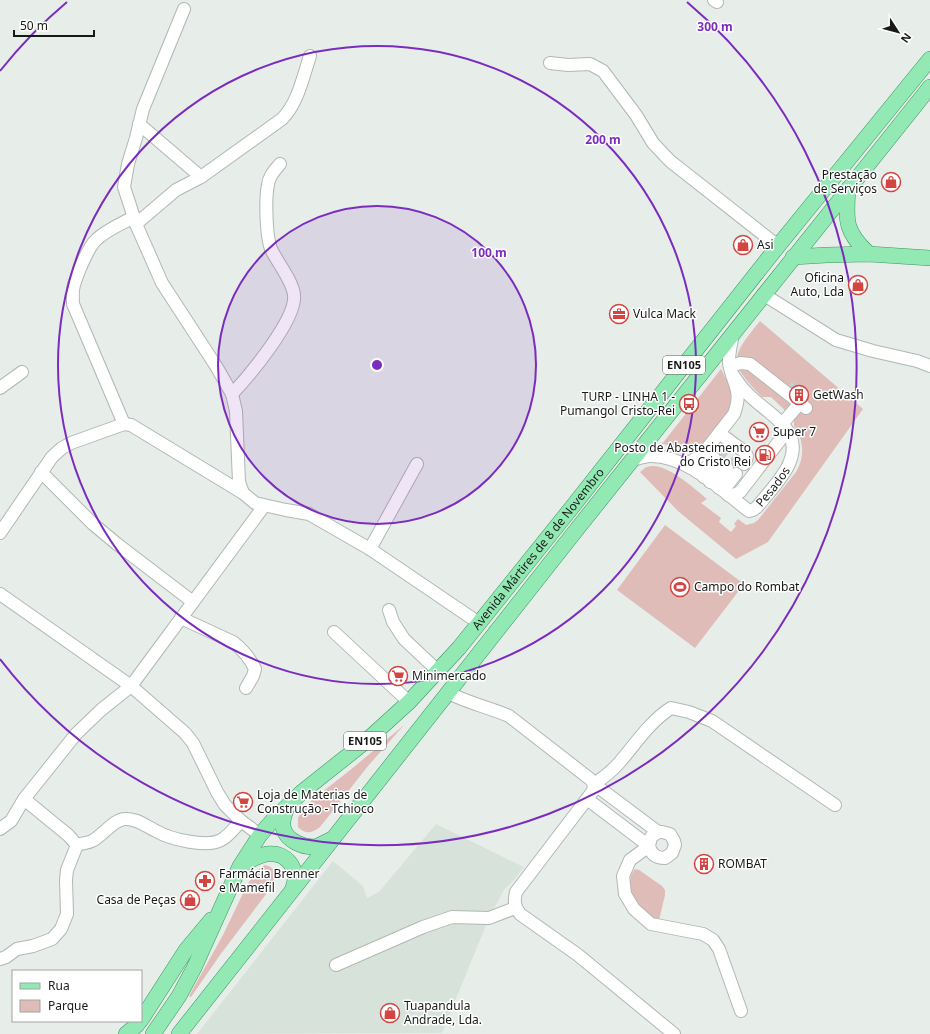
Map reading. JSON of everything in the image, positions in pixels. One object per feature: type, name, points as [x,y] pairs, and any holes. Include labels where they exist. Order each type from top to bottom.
[{"type":"main road","name":"Avenida Mártires de 8 de Novembro","points":[[153,1034],[179,996],[194,968],[240,866],[260,835],[302,792],[380,729],[409,702],[438,671],[574,506],[778,246],[930,59]]},
{"type":"main road","name":"Avenida Mártires de 8 de Novembro","points":[[179,1034],[447,692],[633,460],[763,294],[930,87]]},
{"type":"main road","points":[[848,189],[846,218],[852,236],[869,254]]},
{"type":"main road","points":[[793,257],[869,254],[930,258]]},
{"type":"main road","points":[[287,806],[282,826],[292,840],[301,845],[310,846],[318,846],[330,840]]},
{"type":"main road","points":[[240,866],[264,854],[272,853],[280,856],[287,860],[295,871],[296,881],[292,889]]},
{"type":"main road","points":[[142,1018],[186,950],[220,910]]},
{"type":"main road","points":[[126,1034],[139,1022]]},
{"type":"street","points":[[184,9],[143,109],[128,164],[124,187],[135,221],[162,283],[216,366],[232,394],[236,411],[239,482],[243,493]]},
{"type":"street","points":[[124,424],[73,304],[72,294],[74,285],[90,248],[95,240],[104,233],[135,221],[176,190],[201,178],[289,113],[300,89],[310,56]]},
{"type":"street","points":[[550,63],[568,65],[590,64],[604,71],[636,114],[653,143],[670,161],[778,246]]},
{"type":"street","points":[[139,124],[201,178]]},
{"type":"street","points":[[232,394],[246,379],[268,350],[288,318],[294,299],[294,294],[284,269],[269,244],[266,195],[272,174],[280,164]]},
{"type":"street","points":[[763,294],[836,340],[930,366]]},
{"type":"street","points":[[683,463],[692,461],[702,455],[734,450],[734,414],[738,396],[736,384],[731,371],[730,348],[734,332]]},
{"type":"street","points":[[731,371],[740,363],[750,364],[803,405],[788,435]]},
{"type":"street","points":[[731,371],[746,393],[779,420],[788,435]]},
{"type":"street","points":[[0,388],[22,372]]},
{"type":"street","points":[[771,380],[780,380],[788,386]]},
{"type":"street","points":[[0,533],[41,472],[52,457],[62,448],[71,443],[124,424],[131,425],[243,493],[255,503],[309,514],[370,549],[479,623]]},
{"type":"street","name":"Pesados","points":[[715,486],[745,505],[752,502],[788,435]]},
{"type":"street","name":"Pesados","points":[[715,486],[733,495],[740,492],[788,435]]},
{"type":"street","points":[[633,460],[650,456],[661,456],[673,459],[683,463],[715,486]]},
{"type":"street","points":[[370,549],[417,464]]},
{"type":"street","points":[[725,466],[717,481],[715,486],[704,470],[725,466]]},
{"type":"street","points":[[41,472],[93,524],[193,602]]},
{"type":"street","points":[[0,829],[11,821],[24,799],[76,734],[101,710],[131,686],[264,506]]},
{"type":"street","points":[[0,594],[131,686],[184,733],[193,744],[225,805],[241,821],[260,835]]},
{"type":"street","points":[[388,610],[393,622],[404,639],[438,671]]},
{"type":"street","points":[[182,618],[229,640],[240,647],[252,662],[255,669],[246,688]]},
{"type":"street","points":[[334,632],[409,702]]},
{"type":"street","points":[[447,692],[480,707],[495,710],[509,716],[590,779],[594,784],[658,832]]},
{"type":"street","points":[[674,1034],[578,955],[520,914],[515,908],[516,892],[593,791],[594,784],[618,765],[644,732],[662,714],[671,708],[689,712],[712,721],[835,805]]},
{"type":"street","points":[[24,799],[68,835],[77,845]]},
{"type":"street","points":[[587,799],[649,846],[652,854],[660,858],[669,856],[672,853],[675,845],[672,837],[666,832],[658,832],[651,837],[649,846],[630,860],[623,876],[626,894],[634,909],[651,924],[703,934],[713,940],[719,949],[741,1011]]},
{"type":"street","points":[[0,959],[6,957],[17,949],[34,946],[52,939],[61,929],[67,914],[67,870],[77,845],[91,841],[117,822],[124,819],[136,820],[162,835],[175,839],[212,843],[222,840],[241,821]]},
{"type":"street","points":[[336,965],[423,927],[452,917],[489,918],[515,908]]},
{"type":"shaded area","name":"Tuapandula Andrade, Lda.","points":[[436,824],[524,867],[504,890],[489,918],[442,1033],[197,1034],[333,861],[363,886],[367,898],[379,892]]},
{"type":"green space","points":[[760,321],[863,409],[768,542],[736,559],[678,511],[640,472],[646,467],[654,466],[670,471],[707,499],[701,503],[721,518],[719,522],[731,532],[736,526],[734,524],[738,519],[746,525],[754,523],[758,520],[796,472],[802,455],[800,437],[794,426],[794,419],[771,397],[762,397],[743,376],[739,367],[737,360],[738,352],[750,333]]},
{"type":"green space","points":[[721,369],[733,396],[730,413],[698,452],[694,453],[684,451],[662,444]]},
{"type":"green space","name":"Campo do Rombat","points":[[665,525],[744,584],[695,648],[617,590]]},
{"type":"green space","points":[[404,725],[368,766],[320,827],[314,831],[306,832],[298,827],[298,818],[301,812],[312,800]]},
{"type":"green space","points":[[265,865],[269,866],[273,870],[275,879],[273,885],[220,955],[191,997],[189,996],[223,935],[247,885],[257,870]]},
{"type":"green space","points":[[635,869],[639,870],[662,886],[665,890],[659,920],[647,915],[638,906],[632,894],[630,880]]},
{"type":"tunnel","points":[[788,386],[802,398],[800,403]]},
{"type":"tunnel","points":[[716,459],[724,449]]},
{"type":"tunnel","points":[[730,470],[738,459]]},
{"type":"place","name":"Prestação de Serviços","points":[[891,182]]},
{"type":"place","name":"Asi","points":[[743,245]]},
{"type":"place","name":"Oficina Auto, Lda","points":[[858,285]]},
{"type":"place","name":"Vulca Mack","points":[[619,314]]},
{"type":"place","name":"GetWash","points":[[799,395]]},
{"type":"place","name":"TURP - LINHA 1 - Pumangol Cristo-Rei","points":[[689,404]]},
{"type":"place","name":"Super 7","points":[[759,432]]},
{"type":"place","name":"Posto de Abastecimento do Cristo Rei","points":[[765,455]]},
{"type":"place","name":"Campo do Rombat","points":[[680,587]]},
{"type":"place","name":"Minimercado","points":[[398,676]]},
{"type":"place","name":"Loja de Materias de Construção - Tchioco","points":[[243,802]]},
{"type":"place","name":"ROMBAT","points":[[704,864]]},
{"type":"place","name":"Farmácia Brenner e Mamefil","points":[[205,881]]},
{"type":"place","name":"Casa de Peças","points":[[190,900]]},
{"type":"place","name":"Tuapandula Andrade, Lda.","points":[[390,1013]]}]
